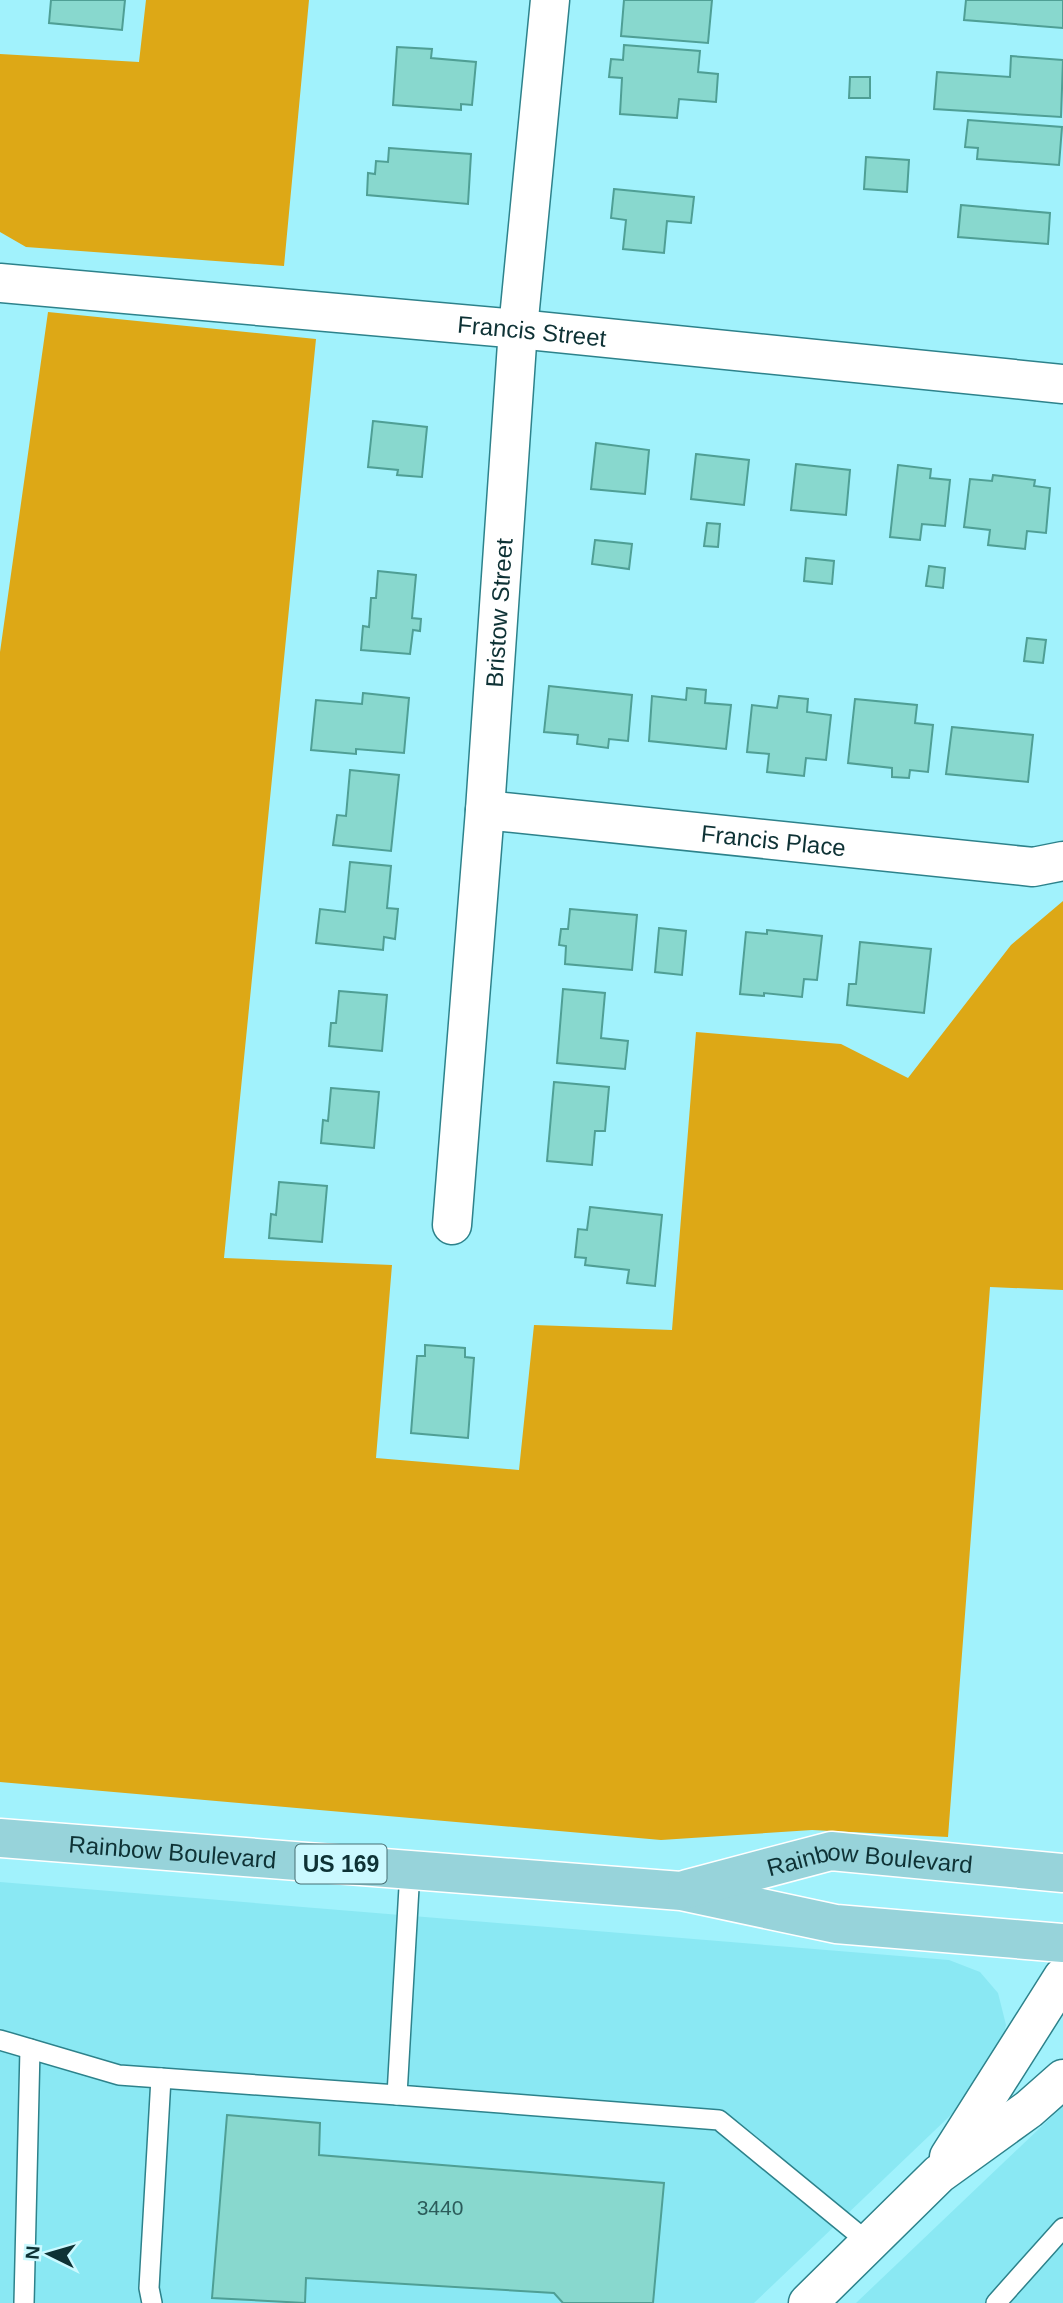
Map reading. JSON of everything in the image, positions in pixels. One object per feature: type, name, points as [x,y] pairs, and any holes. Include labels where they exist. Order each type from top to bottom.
[{"type":"main road","name":"Rainbow Boulevard","points":[[0,1838],[681,1891],[836,1924],[1063,1943]]},
{"type":"main road","name":"Rainbow Boulevard","points":[[681,1891],[831,1851],[1063,1873]]},
{"type":"street","name":"Bristow Street","points":[[452,1225],[485,810],[518,328],[550,0]]},
{"type":"street","name":"Francis Street","points":[[0,283],[518,328],[1063,384]]},
{"type":"street","name":"Francis Place","points":[[485,810],[1033,867],[1063,861]]},
{"type":"street","points":[[939,2174],[1063,1977]]},
{"type":"street","points":[[808,2303],[939,2174],[1029,2109],[1063,2079]]},
{"type":"lane","points":[[397,2095],[410,1870]]},
{"type":"lane","points":[[0,2040],[119,2075],[719,2120],[869,2243]]},
{"type":"lane","points":[[24,2303],[30,2049]]},
{"type":"lane","points":[[152,2303],[149,2288],[161,2078]]},
{"type":"lane","points":[[996,2303],[1063,2228]]},
{"type":"shaded area","points":[[146,0],[309,0],[284,266],[26,247],[0,232],[0,54],[139,62]]},
{"type":"shaded area","points":[[48,312],[316,339],[224,1258],[392,1265],[376,1458],[519,1470],[534,1325],[672,1330],[696,1032],[841,1044],[908,1078],[1011,945],[1063,901],[1063,1290],[990,1287],[948,1837],[812,1830],[661,1840],[0,1782],[0,652]]},
{"type":"shaded area","points":[[0,1882],[949,1960],[980,1972],[998,1993],[1006,2025],[1000,2051],[976,2091],[754,2303],[0,2303]]},
{"type":"shaded area","points":[[1063,2106],[1063,2303],[856,2303]]},
{"type":"building","points":[[51,0],[125,0],[122,30],[49,23]]},
{"type":"building","points":[[624,0],[712,0],[708,43],[621,36]]},
{"type":"building","points":[[966,0],[1063,0],[1063,28],[964,20]]},
{"type":"building","points":[[624,45],[700,51],[698,72],[718,74],[716,102],[679,99],[677,118],[620,114],[622,78],[609,77],[611,59],[623,60]]},
{"type":"building","points":[[397,47],[432,49],[431,58],[476,62],[472,105],[461,104],[461,110],[393,105]]},
{"type":"building","points":[[1011,56],[1063,60],[1061,117],[934,109],[937,72],[1010,77]]},
{"type":"building","points":[[850,77],[870,77],[870,98],[849,98]]},
{"type":"building","points":[[968,120],[1062,127],[1059,165],[977,159],[978,148],[965,147]]},
{"type":"building","points":[[389,148],[471,154],[468,204],[367,195],[368,173],[375,174],[376,161],[388,162]]},
{"type":"building","points":[[866,157],[909,160],[907,192],[864,189]]},
{"type":"building","points":[[614,189],[694,197],[691,223],[667,221],[664,253],[623,249],[626,220],[611,218]]},
{"type":"building","points":[[961,205],[1050,213],[1048,244],[958,237]]},
{"type":"building","points":[[373,421],[427,427],[422,477],[397,475],[398,470],[368,467]]},
{"type":"building","points":[[596,443],[649,450],[645,494],[591,489]]},
{"type":"building","points":[[696,454],[749,460],[744,505],[691,499]]},
{"type":"building","points":[[796,464],[850,470],[846,515],[791,510]]},
{"type":"building","points":[[898,465],[931,469],[930,478],[950,480],[945,526],[922,524],[920,540],[890,537]]},
{"type":"building","points":[[993,475],[1035,480],[1034,486],[1050,488],[1046,533],[1027,531],[1025,549],[988,545],[990,530],[964,527],[970,479],[992,481]]},
{"type":"building","points":[[707,523],[720,524],[718,547],[704,546]]},
{"type":"building","points":[[595,540],[632,544],[629,569],[592,564]]},
{"type":"building","points":[[806,558],[834,561],[832,584],[804,581]]},
{"type":"building","points":[[929,566],[945,568],[943,588],[926,586]]},
{"type":"building","points":[[378,571],[416,575],[412,618],[421,619],[420,631],[413,630],[410,654],[361,650],[363,626],[369,627],[371,598],[376,598]]},
{"type":"building","points":[[1027,638],[1046,640],[1043,663],[1024,661]]},
{"type":"building","points":[[549,686],[632,695],[628,741],[609,739],[608,748],[577,744],[578,735],[544,732]]},
{"type":"building","points":[[687,688],[706,690],[705,703],[731,705],[726,749],[649,741],[652,696],[686,700]]},
{"type":"building","points":[[363,693],[409,698],[404,753],[356,749],[356,754],[311,750],[316,700],[362,704]]},
{"type":"building","points":[[779,696],[808,699],[807,712],[831,715],[826,760],[806,758],[804,776],[767,772],[769,754],[747,752],[752,705],[777,708]]},
{"type":"building","points":[[855,699],[917,705],[915,723],[933,725],[928,772],[910,770],[909,778],[892,777],[892,768],[848,763]]},
{"type":"building","points":[[952,727],[1033,735],[1028,782],[946,774]]},
{"type":"building","points":[[350,770],[399,775],[391,851],[333,845],[337,815],[346,816]]},
{"type":"building","points":[[350,862],[391,866],[387,908],[398,909],[395,939],[384,937],[383,950],[316,943],[320,909],[345,912]]},
{"type":"building","points":[[570,909],[637,915],[632,970],[565,964],[566,946],[559,945],[561,929],[568,929]]},
{"type":"building","points":[[659,928],[686,931],[682,975],[655,972]]},
{"type":"building","points":[[767,930],[822,936],[817,980],[804,979],[802,997],[764,993],[764,996],[740,994],[746,932],[767,934]]},
{"type":"building","points":[[860,942],[931,949],[924,1013],[847,1005],[849,984],[856,984]]},
{"type":"building","points":[[563,989],[605,993],[601,1038],[628,1041],[625,1069],[557,1063]]},
{"type":"building","points":[[339,991],[387,995],[382,1051],[329,1046],[331,1023],[336,1023]]},
{"type":"building","points":[[554,1082],[609,1087],[605,1131],[595,1131],[592,1165],[547,1161]]},
{"type":"building","points":[[331,1088],[379,1092],[374,1148],[321,1143],[323,1120],[328,1121]]},
{"type":"building","points":[[279,1182],[327,1186],[322,1242],[269,1238],[271,1214],[276,1215]]},
{"type":"building","points":[[590,1207],[662,1215],[655,1286],[627,1283],[629,1270],[585,1265],[586,1258],[575,1257],[578,1229],[587,1230]]},
{"type":"building","points":[[425,1345],[465,1348],[465,1357],[474,1358],[468,1438],[411,1433],[417,1356],[425,1356]]},
{"type":"building","points":[[227,2115],[320,2123],[319,2155],[664,2183],[653,2303],[563,2303],[554,2293],[306,2278],[305,2303],[212,2298]]}]
